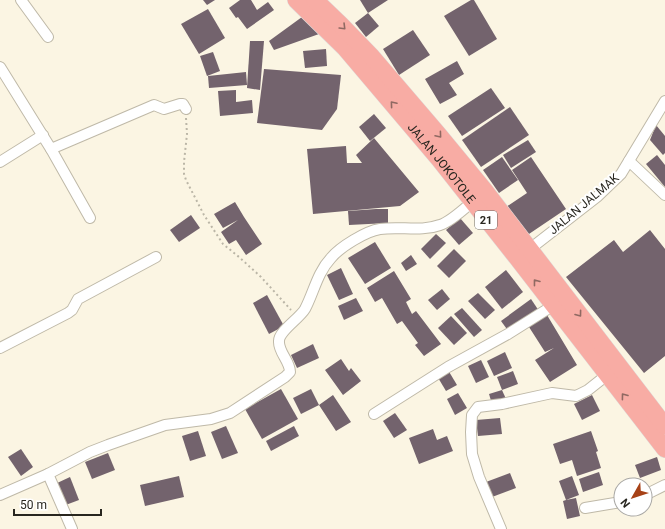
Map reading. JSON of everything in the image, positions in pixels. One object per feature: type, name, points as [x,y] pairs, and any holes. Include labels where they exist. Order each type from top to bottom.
[{"type":"highway","name":"JALAN JOKOTOLE","points":[[296,0],[339,42],[373,80],[439,159],[472,202],[523,254],[642,408],[665,449]]},
{"type":"highway","name":"JALAN JOKOTOLE","points":[[315,0],[367,51],[404,93],[485,191],[554,305],[607,374],[642,408],[665,426]]},
{"type":"street","points":[[21,0],[48,37]]},
{"type":"street","points":[[0,67],[43,135],[90,218]]},
{"type":"street","name":"JALAN JALMAK","points":[[523,254],[598,196],[621,174],[665,101]]},
{"type":"street","points":[[51,149],[154,104],[164,109],[182,104],[186,109]]},
{"type":"street","points":[[0,162],[43,135]]},
{"type":"street","points":[[629,161],[665,195]]},
{"type":"street","points":[[0,495],[48,474],[90,452],[165,425],[211,419],[230,414],[285,377],[290,372],[290,367],[279,346],[278,340],[280,334],[298,318],[310,299],[322,270],[331,257],[348,244],[371,231],[380,229],[409,229],[441,225],[472,202]]},
{"type":"street","points":[[0,348],[68,313],[72,310],[78,299],[156,256]]},
{"type":"street","points":[[374,414],[448,367],[508,334],[554,305]]},
{"type":"street","points":[[501,529],[479,477],[472,454],[472,415],[478,407],[514,402],[552,393],[576,396],[588,390],[607,374]]},
{"type":"street","points":[[48,474],[72,529]]},
{"type":"street","points":[[653,492],[665,485]]},
{"type":"street","points":[[585,508],[613,503]]},
{"type":"path","points":[[186,109],[187,134],[184,174],[204,215],[223,244],[261,277],[298,318]]},
{"type":"building","points":[[203,0],[215,0],[207,5]]},
{"type":"building","points":[[240,0],[251,0],[257,10],[268,2],[274,10],[247,29],[229,8]]},
{"type":"building","points":[[360,0],[388,0],[368,13]]},
{"type":"building","points":[[471,0],[474,0],[497,39],[469,56],[444,16]]},
{"type":"building","points":[[208,9],[225,38],[199,54],[181,24]]},
{"type":"building","points":[[368,13],[379,26],[366,37],[355,23]]},
{"type":"building","points":[[302,17],[319,34],[274,50],[269,41]]},
{"type":"building","points":[[413,30],[430,55],[399,75],[383,49]]},
{"type":"building","points":[[250,41],[264,41],[260,90],[247,88]]},
{"type":"building","points":[[326,49],[327,66],[305,68],[303,51]]},
{"type":"building","points":[[213,52],[220,71],[207,76],[200,56]]},
{"type":"building","points":[[457,61],[464,74],[449,83],[457,95],[440,104],[425,79]]},
{"type":"building","points":[[264,69],[341,75],[337,109],[322,130],[257,123]]},
{"type":"building","points":[[246,72],[247,85],[209,88],[208,76]]},
{"type":"building","points":[[491,88],[505,108],[462,136],[448,116]]},
{"type":"building","points":[[236,90],[236,102],[252,100],[253,113],[220,116],[218,91]]},
{"type":"building","points":[[510,107],[529,135],[481,167],[462,140]]},
{"type":"building","points":[[374,114],[386,128],[370,141],[359,127]]},
{"type":"building","points":[[656,125],[665,136],[665,153],[663,155],[650,140]]},
{"type":"building","points":[[374,138],[419,192],[400,206],[313,214],[307,149],[346,146],[347,163],[362,163],[356,155]]},
{"type":"building","points":[[528,140],[536,152],[511,168],[503,155]]},
{"type":"building","points":[[657,155],[665,165],[665,187],[646,164]]},
{"type":"building","points":[[502,157],[518,180],[499,193],[483,170]]},
{"type":"building","points":[[531,157],[566,209],[526,236],[506,207],[527,193],[512,170]]},
{"type":"building","points":[[235,202],[262,244],[246,255],[236,240],[229,244],[221,232],[238,220],[223,228],[214,214]]},
{"type":"building","points":[[388,209],[388,223],[349,225],[348,211]]},
{"type":"building","points":[[191,215],[200,228],[179,242],[170,230]]},
{"type":"building","points":[[460,218],[473,233],[459,245],[446,230]]},
{"type":"building","points":[[650,230],[665,249],[665,356],[644,373],[566,277],[614,240],[623,252]]},
{"type":"building","points":[[436,234],[446,243],[430,259],[421,249]]},
{"type":"building","points":[[375,242],[391,268],[365,284],[348,258]]},
{"type":"building","points":[[454,249],[466,261],[449,278],[437,266]]},
{"type":"building","points":[[411,255],[417,264],[406,271],[401,263]]},
{"type":"building","points":[[341,268],[353,294],[339,300],[327,275]]},
{"type":"building","points":[[506,270],[523,292],[502,309],[485,287]]},
{"type":"building","points":[[394,271],[411,299],[406,302],[412,314],[416,311],[441,344],[424,356],[415,345],[418,343],[402,321],[397,324],[382,298],[375,302],[367,288]]},
{"type":"building","points":[[442,289],[450,299],[437,310],[428,300]]},
{"type":"building","points":[[478,293],[495,310],[485,319],[468,301]]},
{"type":"building","points":[[267,295],[284,326],[269,334],[253,303]]},
{"type":"building","points":[[356,298],[363,311],[344,320],[338,306]]},
{"type":"building","points":[[531,299],[539,311],[509,332],[501,321]]},
{"type":"building","points":[[462,308],[482,330],[474,337],[454,314]]},
{"type":"building","points":[[547,315],[577,365],[550,382],[535,360],[554,348],[545,352],[529,327]]},
{"type":"building","points":[[451,316],[467,333],[454,345],[438,328]]},
{"type":"building","points":[[313,344],[319,358],[297,368],[291,355]]},
{"type":"building","points":[[505,352],[512,368],[494,376],[487,361]]},
{"type":"building","points":[[341,359],[349,371],[351,368],[361,381],[343,395],[325,370]]},
{"type":"building","points":[[481,360],[489,377],[476,383],[468,366]]},
{"type":"building","points":[[448,370],[457,385],[446,391],[437,376]]},
{"type":"building","points":[[513,371],[518,384],[502,390],[497,377]]},
{"type":"building","points":[[281,389],[298,419],[262,439],[245,409]]},
{"type":"building","points":[[311,389],[319,405],[301,414],[293,398]]},
{"type":"building","points":[[502,390],[506,399],[492,404],[489,394]]},
{"type":"building","points":[[458,393],[467,408],[455,415],[447,399]]},
{"type":"building","points":[[333,395],[351,422],[336,431],[319,405]]},
{"type":"building","points":[[592,395],[600,411],[582,420],[574,404]]},
{"type":"building","points":[[395,413],[407,430],[394,438],[383,421]]},
{"type":"building","points":[[500,418],[502,434],[478,436],[476,420]]},
{"type":"building","points":[[226,426],[238,453],[222,459],[211,432]]},
{"type":"building","points":[[294,426],[299,436],[271,451],[266,441]]},
{"type":"building","points":[[433,429],[437,440],[447,436],[453,451],[419,464],[409,438]]},
{"type":"building","points":[[198,431],[206,456],[190,461],[182,436]]},
{"type":"building","points":[[591,431],[598,451],[596,452],[601,468],[577,476],[572,460],[560,464],[553,444]]},
{"type":"building","points":[[21,449],[33,467],[21,476],[8,457]]},
{"type":"building","points":[[108,453],[115,470],[92,479],[85,462]]},
{"type":"building","points":[[657,457],[661,470],[640,477],[635,465]]},
{"type":"building","points":[[599,472],[603,485],[583,492],[579,479]]},
{"type":"building","points":[[510,473],[516,488],[492,497],[486,482]]},
{"type":"building","points":[[179,476],[184,497],[145,506],[140,485]]},
{"type":"building","points":[[572,476],[579,495],[566,500],[559,481]]},
{"type":"building","points":[[70,477],[79,500],[63,506],[55,484]]},
{"type":"building","points":[[576,498],[580,516],[567,519],[563,501]]}]
